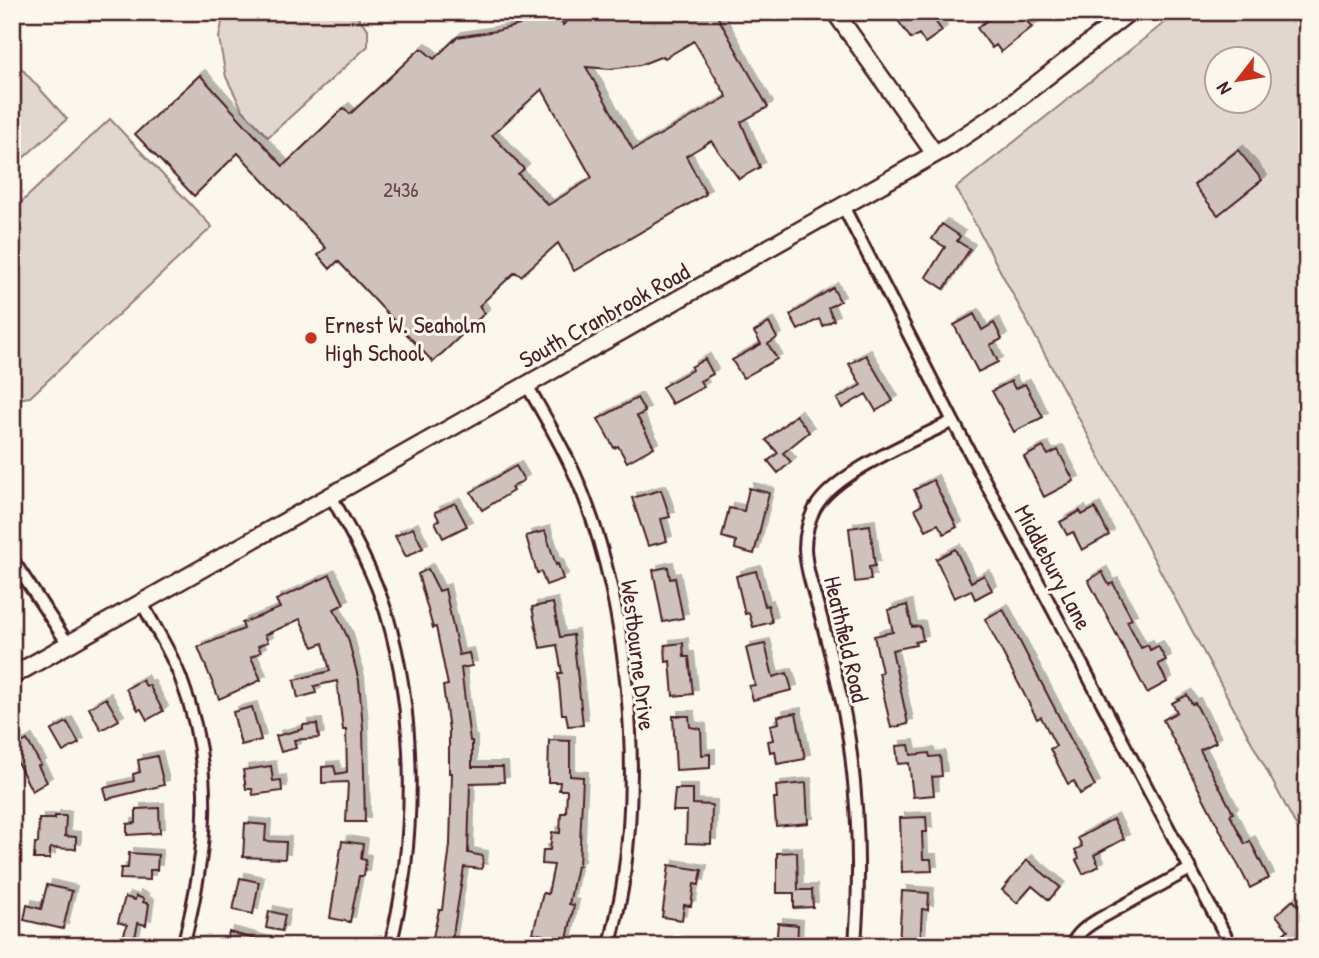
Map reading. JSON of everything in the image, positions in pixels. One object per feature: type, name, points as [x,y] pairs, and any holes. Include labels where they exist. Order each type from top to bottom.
[{"type":"street","points":[[835,12],[935,154]]},
{"type":"street","name":"South Cranbrook Road","points":[[12,676],[935,154],[1009,106],[1129,12]]},
{"type":"street","name":"Middlebury Lane","points":[[843,206],[953,421],[1231,946]]},
{"type":"street","name":"Westbourne Drive","points":[[527,385],[557,436],[590,515],[612,595],[624,667],[629,736],[628,832],[623,883],[610,946]]},
{"type":"street","name":"Heathfield Road","points":[[855,946],[859,899],[851,755],[839,691],[811,580],[805,548],[808,526],[824,496],[841,481],[953,421]]},
{"type":"street","points":[[331,496],[373,579],[393,641],[401,680],[407,732],[409,795],[405,857],[396,924],[390,946]]},
{"type":"street","points":[[12,559],[68,644]]},
{"type":"street","points":[[142,603],[180,676],[194,721],[203,769],[205,829],[202,857],[183,946]]},
{"type":"street","points":[[1071,946],[1074,938],[1085,928],[1190,869]]},
{"type":"shaded area","points":[[224,12],[353,12],[368,29],[368,46],[268,137],[242,109],[226,77],[219,38]]},
{"type":"shaded area","points":[[1178,12],[1307,12],[1307,846],[956,188]]},
{"type":"shaded area","points":[[12,58],[67,119],[12,168]]},
{"type":"shaded area","points":[[110,119],[212,227],[30,397],[17,399],[12,394],[12,211]]},
{"type":"building","points":[[512,12],[556,12],[563,25],[576,12],[715,12],[768,107],[741,122],[760,167],[739,179],[711,141],[686,156],[706,194],[574,271],[558,243],[521,276],[515,272],[479,306],[485,313],[433,362],[338,261],[330,269],[318,255],[326,248],[238,153],[194,196],[135,134],[200,75],[283,166],[344,108],[350,114],[421,48],[434,59],[457,37],[519,25]],"holes":[[[694,41],[727,97],[633,150],[586,67],[610,69],[640,65],[663,56],[665,58]],[[542,89],[592,178],[548,205],[518,174],[524,169],[492,135]]]},
{"type":"building","points":[[892,12],[920,12],[927,22],[933,18],[942,31],[925,43],[919,34],[911,39]]},
{"type":"building","points":[[1019,12],[1032,27],[1001,52],[996,45],[992,48],[977,28],[997,13],[1000,17],[1005,14],[1010,20]]},
{"type":"building","points":[[1238,150],[1262,180],[1218,215],[1194,185]]},
{"type":"building","points":[[942,224],[960,236],[957,241],[970,249],[944,289],[926,277],[945,247],[932,239]]},
{"type":"building","points":[[833,288],[840,301],[828,308],[834,320],[823,326],[819,319],[798,330],[790,315]]},
{"type":"building","points":[[974,314],[982,330],[994,323],[1002,339],[990,345],[998,362],[978,372],[954,325]]},
{"type":"building","points":[[769,323],[777,338],[768,344],[777,359],[743,378],[732,360],[761,344],[754,332]]},
{"type":"building","points":[[866,355],[893,401],[876,411],[866,394],[842,408],[837,399],[861,385],[849,364]]},
{"type":"building","points":[[705,359],[713,374],[700,381],[704,387],[672,404],[662,387],[692,370],[691,367]]},
{"type":"building","points":[[1011,381],[1015,389],[1025,384],[1043,417],[1014,432],[992,391]]},
{"type":"building","points":[[637,398],[645,412],[637,416],[654,447],[627,462],[618,446],[614,448],[598,419]]},
{"type":"building","points":[[796,415],[809,432],[783,453],[791,462],[778,473],[768,461],[778,453],[766,440]]},
{"type":"building","points":[[1043,447],[1048,455],[1058,450],[1074,481],[1044,497],[1024,457]]},
{"type":"building","points":[[516,466],[524,480],[511,488],[513,491],[482,510],[471,492]]},
{"type":"building","points":[[933,480],[957,527],[944,534],[938,524],[926,530],[915,509],[922,505],[914,490]]},
{"type":"building","points":[[749,488],[769,493],[754,554],[735,549],[736,541],[722,537],[729,508],[744,511]]},
{"type":"building","points":[[661,490],[670,517],[661,519],[667,541],[648,546],[632,498]]},
{"type":"building","points":[[455,503],[467,526],[443,538],[435,522],[439,520],[435,512]]},
{"type":"building","points":[[1095,508],[1109,535],[1082,550],[1073,532],[1067,535],[1060,522],[1080,511],[1082,515]]},
{"type":"building","points":[[870,525],[875,566],[869,567],[871,580],[855,582],[849,528]]},
{"type":"building","points":[[413,528],[423,548],[406,557],[395,536]]},
{"type":"building","points":[[545,531],[563,579],[546,585],[541,572],[537,573],[526,536]]},
{"type":"building","points":[[955,549],[971,582],[984,575],[992,590],[975,599],[971,590],[954,598],[936,559]]},
{"type":"building","points":[[668,567],[670,579],[675,578],[683,618],[663,622],[653,570]]},
{"type":"building","points":[[428,569],[439,591],[445,589],[459,655],[469,653],[472,666],[461,668],[472,741],[472,767],[503,767],[504,782],[470,783],[468,853],[483,856],[482,869],[464,867],[451,946],[431,946],[439,910],[442,910],[450,845],[452,773],[449,773],[449,730],[443,686],[448,685],[436,627],[433,628],[418,574]]},
{"type":"building","points":[[756,571],[772,622],[753,627],[749,613],[745,614],[736,576]]},
{"type":"building","points":[[1102,572],[1109,585],[1113,583],[1132,619],[1127,621],[1141,648],[1148,645],[1150,650],[1158,646],[1166,660],[1158,664],[1167,682],[1147,693],[1088,580]]},
{"type":"building","points":[[330,575],[344,604],[334,609],[348,638],[359,681],[365,822],[346,822],[348,782],[322,783],[322,767],[334,766],[336,774],[347,772],[346,730],[343,730],[337,681],[314,686],[316,693],[298,698],[294,680],[330,671],[323,643],[313,647],[300,619],[265,635],[268,642],[258,646],[261,652],[251,657],[261,680],[219,699],[198,647],[244,629],[242,623],[280,608],[276,600]]},
{"type":"building","points":[[553,603],[560,637],[573,635],[583,725],[568,726],[566,714],[562,714],[558,673],[562,673],[557,645],[540,648],[532,607]]},
{"type":"building","points":[[907,605],[912,627],[920,626],[923,640],[915,642],[916,645],[892,650],[908,724],[891,728],[874,636],[893,632],[888,610]]},
{"type":"building","points":[[1003,609],[1095,786],[1080,794],[1074,781],[1068,784],[1050,749],[1056,746],[1041,717],[1037,719],[985,619]]},
{"type":"building","points":[[683,643],[684,657],[689,657],[693,694],[673,696],[670,661],[666,662],[665,645]]},
{"type":"building","points":[[765,644],[773,677],[787,673],[792,690],[753,700],[749,686],[755,685],[746,648]]},
{"type":"building","points":[[142,680],[146,686],[149,685],[163,711],[147,720],[126,689]]},
{"type":"building","points":[[1187,695],[1192,704],[1195,703],[1216,742],[1200,750],[1233,813],[1230,815],[1245,844],[1250,841],[1269,878],[1250,888],[1163,720],[1177,712],[1172,703]]},
{"type":"building","points":[[106,698],[119,720],[101,730],[89,708]]},
{"type":"building","points":[[252,707],[261,740],[241,745],[233,712]]},
{"type":"building","points":[[796,713],[805,759],[777,764],[775,751],[770,752],[768,741],[773,740],[770,725],[779,723],[778,716]]},
{"type":"building","points":[[673,716],[689,716],[690,727],[701,729],[702,755],[710,754],[710,768],[676,770]]},
{"type":"building","points":[[67,722],[79,743],[63,752],[51,731]]},
{"type":"building","points":[[317,724],[319,738],[294,740],[296,748],[281,752],[276,736],[303,729],[303,725]]},
{"type":"building","points":[[27,740],[47,782],[32,791],[12,752],[12,748]]},
{"type":"building","points":[[549,740],[570,741],[570,776],[583,777],[579,866],[569,904],[574,905],[567,940],[533,933],[543,893],[548,894],[554,865],[542,864],[543,850],[550,850],[552,832],[560,833],[561,813],[566,813],[567,790],[559,790],[560,782],[548,782]]},
{"type":"building","points":[[909,745],[911,755],[929,753],[930,757],[940,756],[942,776],[932,777],[934,795],[913,797],[909,763],[898,764],[896,746]]},
{"type":"building","points":[[157,756],[164,785],[107,799],[104,788],[134,781],[133,774],[140,772],[138,760]]},
{"type":"building","points":[[271,766],[273,781],[281,780],[282,791],[253,795],[252,789],[246,789],[243,770]]},
{"type":"building","points":[[806,783],[808,823],[776,826],[776,786]]},
{"type":"building","points":[[675,789],[693,789],[693,804],[712,805],[711,844],[686,843],[687,811],[673,811]]},
{"type":"building","points":[[159,808],[160,833],[127,835],[127,824],[136,823],[136,809]]},
{"type":"building","points":[[55,816],[66,816],[65,836],[76,837],[76,849],[50,848],[50,859],[34,859],[39,819],[55,819]]},
{"type":"building","points":[[926,817],[927,832],[922,832],[923,859],[931,859],[932,871],[902,872],[900,818]]},
{"type":"building","points":[[1113,819],[1124,839],[1094,855],[1099,866],[1083,874],[1076,860],[1079,858],[1075,850],[1082,846],[1078,838]]},
{"type":"building","points":[[245,823],[266,825],[265,841],[286,842],[285,859],[243,857]]},
{"type":"building","points":[[342,841],[363,844],[361,859],[366,860],[364,876],[359,876],[350,922],[330,918]]},
{"type":"building","points":[[797,852],[798,890],[812,890],[813,907],[794,908],[794,893],[777,893],[777,853]]},
{"type":"building","points":[[129,853],[158,855],[157,870],[150,870],[150,880],[120,879],[121,868],[128,868]]},
{"type":"building","points":[[1027,860],[1060,887],[1049,900],[1032,886],[1017,903],[1002,890]]},
{"type":"building","points":[[669,865],[702,870],[699,885],[694,884],[691,906],[684,905],[682,920],[662,917]]},
{"type":"building","points":[[240,878],[259,882],[253,914],[233,910]]},
{"type":"building","points":[[47,885],[72,891],[63,929],[24,920],[27,905],[41,909]]},
{"type":"building","points":[[902,891],[929,893],[928,910],[922,909],[920,946],[899,945]]},
{"type":"building","points":[[136,896],[149,904],[146,925],[138,923],[133,946],[120,946],[127,925],[118,922],[125,897],[135,900]]},
{"type":"building","points":[[1293,900],[1307,916],[1307,933],[1292,946],[1286,946],[1279,938],[1288,930],[1276,915]]},
{"type":"building","points":[[269,911],[285,915],[282,931],[266,928]]},
{"type":"building","points":[[778,923],[798,925],[797,946],[776,946]]},
{"type":"building","points":[[229,932],[266,942],[266,946],[225,946]]},
{"type":"place","name":"Ernest W. Seaholm High School","points":[[311,338]]}]
